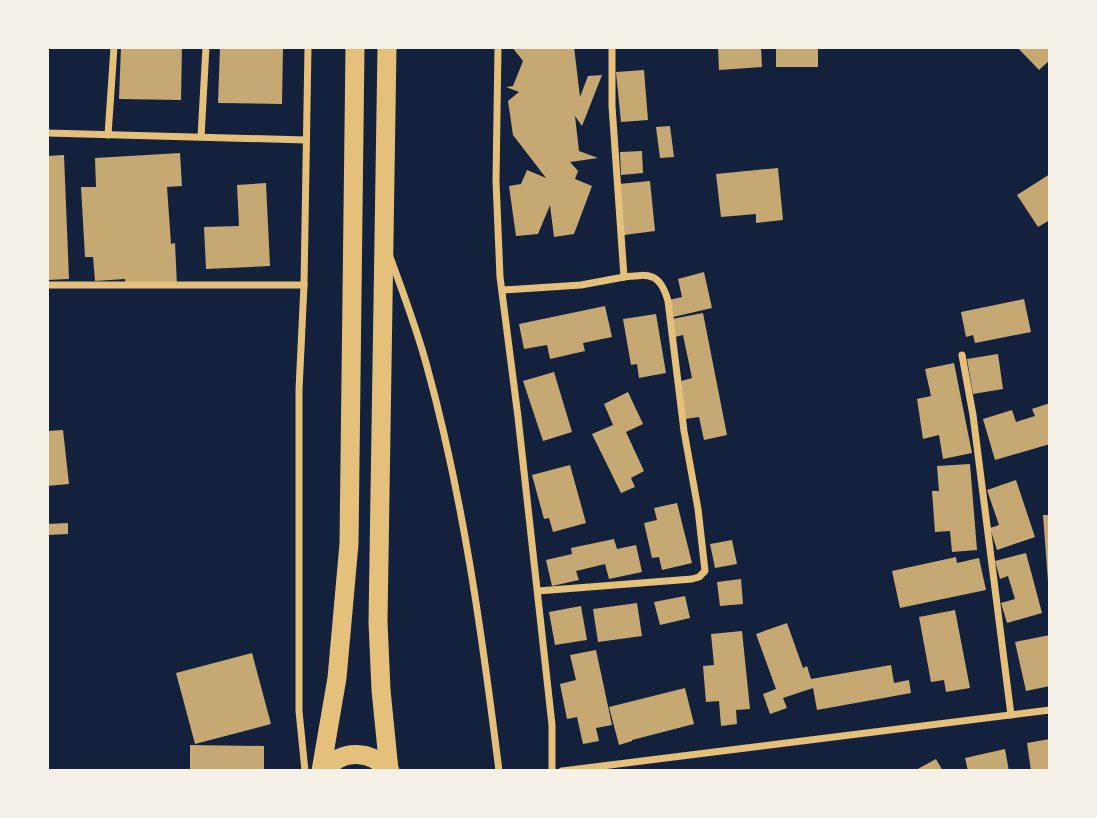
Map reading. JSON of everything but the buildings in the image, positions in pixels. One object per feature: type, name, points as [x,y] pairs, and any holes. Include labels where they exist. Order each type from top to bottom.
[{"type":"highway","points":[[322,771],[340,655],[349,544],[355,47]]},
{"type":"highway","points":[[387,47],[378,622],[381,690],[390,770]]},
{"type":"highway","points":[[322,771],[333,761],[353,754],[373,757],[390,770]]},
{"type":"street","points":[[108,135],[114,47]]},
{"type":"street","points":[[201,138],[205,47]]},
{"type":"street","points":[[305,771],[299,711],[299,390],[304,285],[308,47]]},
{"type":"street","points":[[498,47],[496,181],[500,278],[552,725],[552,771]]},
{"type":"street","points":[[612,47],[612,106],[624,277]]},
{"type":"street","points":[[47,134],[306,140]]},
{"type":"street","points":[[384,240],[414,324],[444,438],[484,646],[499,771]]},
{"type":"street","points":[[503,290],[580,285],[647,274],[664,286],[673,330],[684,431],[698,509],[705,571],[699,577],[537,591]]},
{"type":"street","points":[[47,285],[304,285]]},
{"type":"street","points":[[962,355],[980,468],[1011,715]]},
{"type":"street","points":[[562,771],[1050,710]]}]
